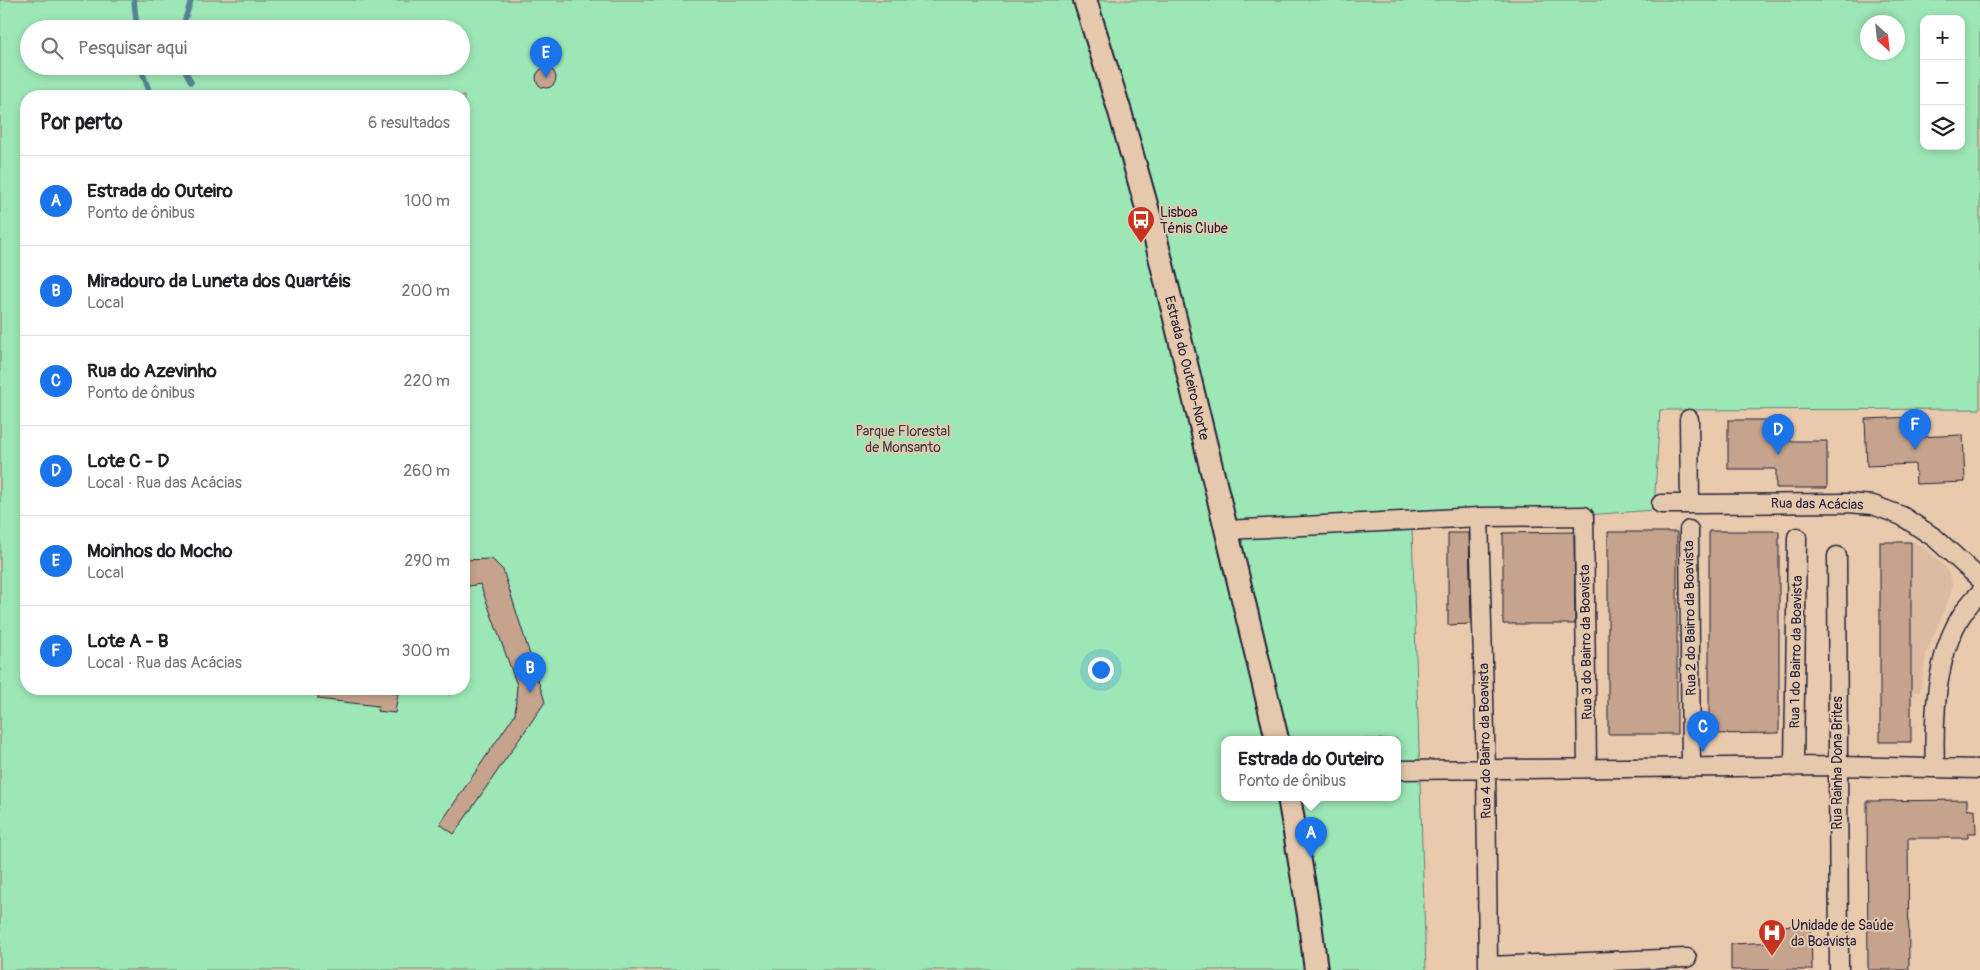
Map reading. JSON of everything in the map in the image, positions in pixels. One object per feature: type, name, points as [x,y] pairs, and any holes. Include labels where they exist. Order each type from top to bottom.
[{"type":"street","name":"Estrada do Outeiro-Norte","points":[[1085,0],[1120,112],[1156,240],[1276,736]]},
{"type":"street","points":[[1689,419],[1690,504]]},
{"type":"street","name":"Rua das Acácias","points":[[1661,504],[1873,504],[1902,516],[1935,538],[1980,579]]},
{"type":"street","name":"Rua 3 do Bairro da Boavista","points":[[1479,517],[1584,516],[1587,768]]},
{"type":"street","points":[[1227,530],[1479,517]]},
{"type":"street","name":"Rua 4 do Bairro da Boavista","points":[[1479,517],[1486,769],[1488,966],[1687,958]]},
{"type":"street","name":"Rua 2 do Bairro da Boavista","points":[[1689,530],[1691,767]]},
{"type":"street","name":"Rua 1 do Bairro da Boavista","points":[[1794,767],[1797,537]]},
{"type":"street","name":"Rua Rainha Dona Brites","points":[[1837,556],[1839,970]]},
{"type":"street","points":[[1935,768],[1938,689],[1942,660],[1952,633],[1967,605],[1980,593]]},
{"type":"street","points":[[1401,770],[1837,766],[1980,769]]},
{"type":"street","points":[[1290,801],[1308,906],[1316,970]]},
{"type":"shaded area","points":[[1911,542],[1915,542],[1946,568],[1952,586],[1951,593],[1926,654],[1920,692],[1911,692]]},
{"type":"green space","name":"Parque Florestal de Monsanto","points":[[0,0],[1980,0],[1980,409],[1660,410],[1654,510],[1412,528],[1426,970],[0,970]]},
{"type":"building","points":[[546,68],[553,71],[556,78],[553,85],[546,88],[539,85],[536,78],[539,71]]},
{"type":"building","points":[[1915,417],[1916,437],[1963,435],[1965,482],[1916,484],[1915,464],[1867,466],[1865,419]]},
{"type":"building","points":[[1728,420],[1780,420],[1780,441],[1827,441],[1827,488],[1776,488],[1776,469],[1728,469]]},
{"type":"building","points":[[1709,531],[1779,531],[1779,733],[1709,734]]},
{"type":"building","points":[[1574,532],[1575,624],[1503,624],[1503,533]]},
{"type":"building","points":[[1608,532],[1677,532],[1677,734],[1608,734]]},
{"type":"building","points":[[1448,533],[1469,533],[1471,624],[1448,625]]},
{"type":"building","points":[[1880,542],[1911,542],[1911,742],[1880,742]]},
{"type":"building","points":[[492,559],[503,570],[545,702],[454,834],[440,824],[515,714],[517,685],[480,584],[470,586],[470,560]]},
{"type":"building","points":[[318,695],[398,695],[395,713],[377,711],[378,706],[318,699]]},
{"type":"building","points":[[1967,800],[1967,810],[1975,809],[1976,833],[1968,833],[1968,838],[1908,838],[1909,970],[1868,970],[1867,801]]},
{"type":"building","name":"Unidade de Saúde da Boavista","points":[[1811,925],[1812,970],[1731,970],[1731,944],[1775,942],[1774,926]]},
{"type":"waterway","points":[[134,0],[136,20]]},
{"type":"waterway","points":[[185,20],[191,0]]},
{"type":"waterway","points":[[143,75],[149,90]]},
{"type":"waterway","points":[[188,75],[191,82]]},
{"type":"place","name":"Moinhos do Mocho","points":[[546,78]]},
{"type":"place","name":"Lisboa Ténis Clube","points":[[1141,244]]},
{"type":"place","name":"Lote A - B","points":[[1915,450]]},
{"type":"place","name":"Lote C - D","points":[[1778,455]]},
{"type":"place","name":"Miradouro da Luneta dos Quartéis","points":[[530,693]]},
{"type":"place","name":"Rua do Azevinho","points":[[1703,752]]},
{"type":"place","name":"Estrada do Outeiro","points":[[1311,858]]},
{"type":"place","name":"Unidade de Saúde da Boavista","points":[[1772,957]]}]
